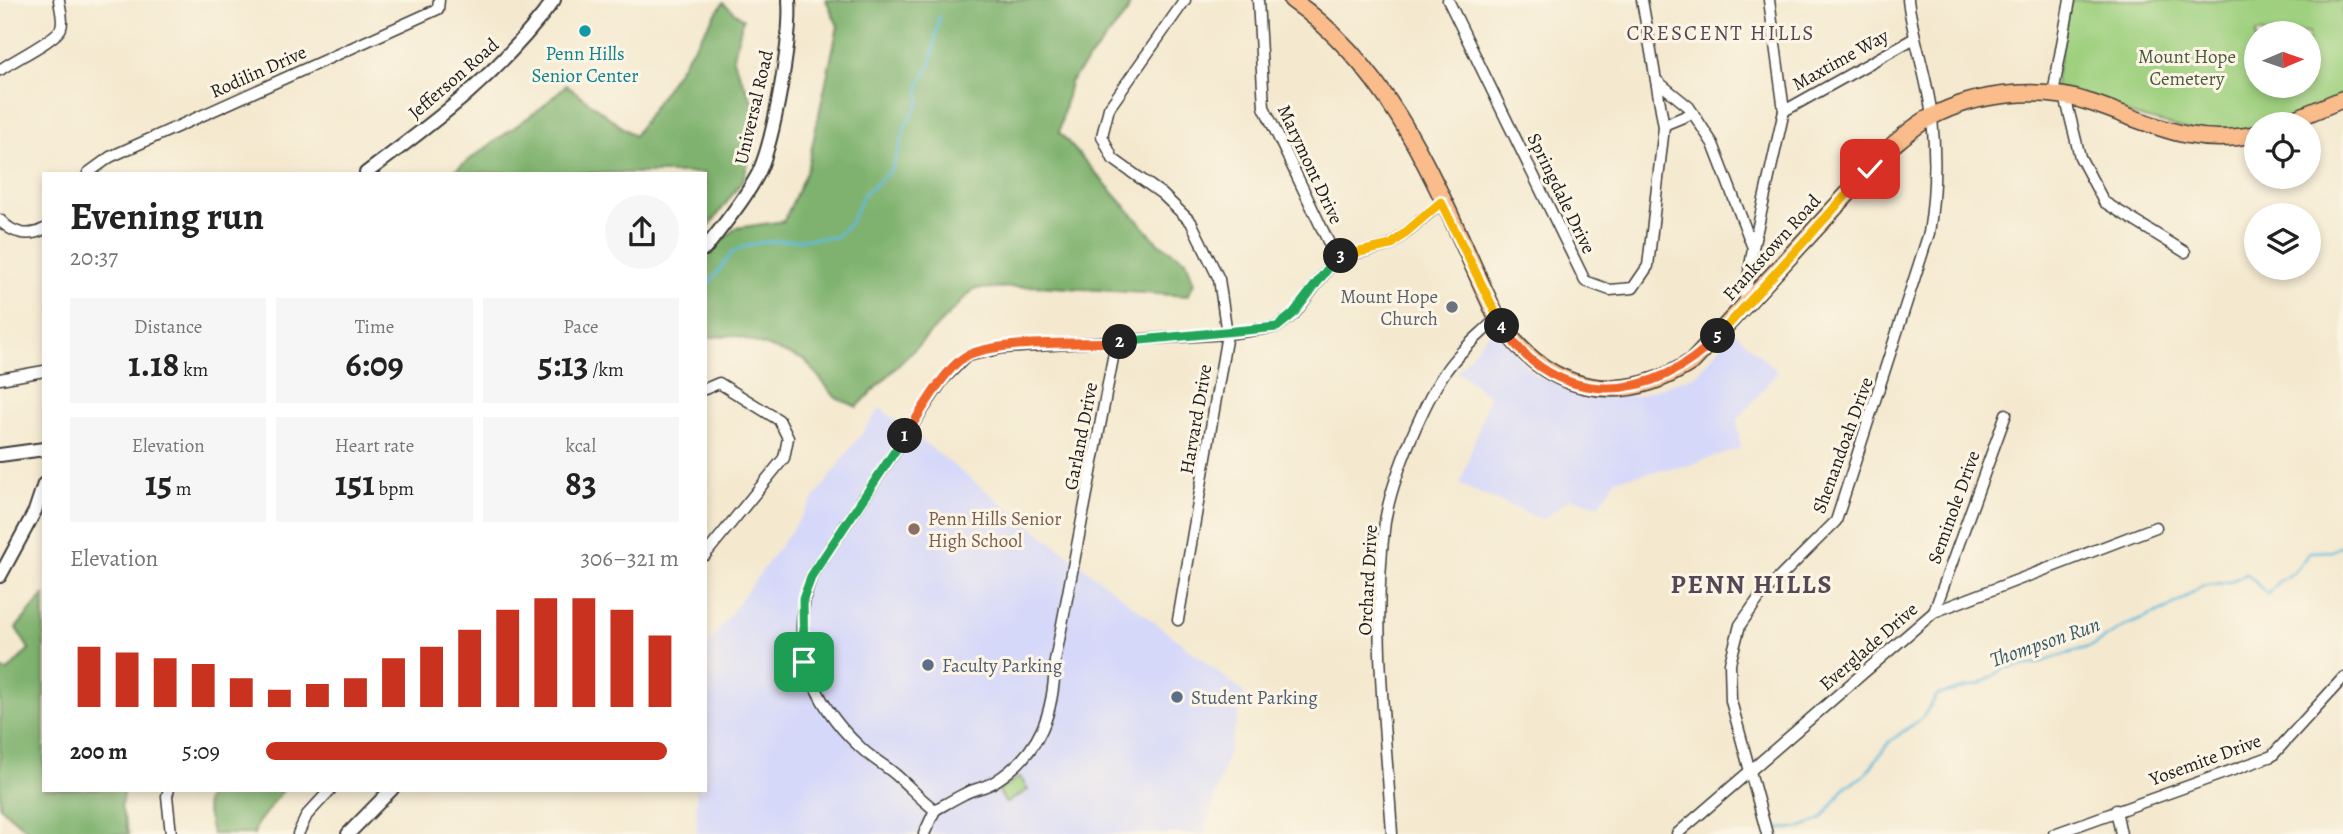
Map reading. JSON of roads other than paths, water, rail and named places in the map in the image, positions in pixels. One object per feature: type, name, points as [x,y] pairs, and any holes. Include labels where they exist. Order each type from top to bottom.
[{"type":"main road","name":"Frankstown Road","points":[[1292,0],[1342,40],[1381,86],[1403,121],[1497,318],[1516,345],[1550,372],[1585,386],[1628,388],[1656,381],[1687,365],[1744,308],[1893,145],[1932,116],[1994,98],[2059,95],[2186,137],[2223,139],[2244,136]]},
{"type":"main road","points":[[2312,112],[2343,99]]},
{"type":"street","points":[[0,70],[32,48],[57,36],[62,25],[59,0]]},
{"type":"street","name":"Rodilin Drive","points":[[89,172],[110,157],[438,9],[439,0]]},
{"type":"street","name":"Jefferson Road","points":[[367,172],[460,103],[523,41],[554,0]]},
{"type":"street","name":"Universal Road","points":[[707,246],[748,192],[764,158],[788,38],[789,0]]},
{"type":"street","name":"Harvard Drive","points":[[1178,620],[1227,334],[1219,279],[1191,222],[1162,194],[1113,159],[1102,136],[1109,108],[1185,0]]},
{"type":"street","name":"Marymont Drive","points":[[1258,0],[1264,107],[1336,258]]},
{"type":"street","name":"Springdale Drive","points":[[1448,0],[1585,281],[1610,290],[1633,288],[1648,266],[1664,125],[1642,0]]},
{"type":"street","points":[[1744,308],[1753,248],[1784,111],[1769,0]]},
{"type":"street","name":"Shenandoah Drive","points":[[1768,834],[1731,701],[1730,663],[1740,625],[1759,598],[1836,521],[1929,233],[1934,199],[1932,116],[1913,38],[1908,0]]},
{"type":"street","points":[[2070,0],[2059,95],[2080,157],[2104,202],[2185,252]]},
{"type":"street","name":"Maxtime Way","points":[[1784,111],[1913,38]]},
{"type":"street","points":[[1657,81],[1693,113],[1713,144],[1753,248]]},
{"type":"street","points":[[1664,125],[1693,113]]},
{"type":"street","points":[[924,834],[935,810],[863,750],[831,718],[814,688],[804,662],[801,626],[803,599],[812,575],[943,380],[967,356],[1003,348],[1227,334],[1277,327],[1293,314],[1336,258],[1391,245],[1441,202]]},
{"type":"street","points":[[4,224],[23,234],[42,229]]},
{"type":"street","name":"Orchard Drive","points":[[1392,834],[1381,649],[1380,589],[1384,527],[1411,436],[1446,370],[1497,318]]},
{"type":"street","name":"Garland Drive","points":[[935,810],[965,793],[993,783],[1017,765],[1041,735],[1054,696],[1055,661],[1116,342]]},
{"type":"street","points":[[0,379],[42,370]]},
{"type":"street","points":[[707,387],[719,383],[779,420],[788,438],[784,458],[707,553]]},
{"type":"street","name":"Seminole Drive","points":[[1934,612],[2006,414]]},
{"type":"street","points":[[0,455],[42,449]]},
{"type":"street","points":[[0,576],[35,511],[42,490]]},
{"type":"street","name":"Everglade Drive","points":[[1677,834],[1934,612],[2156,527]]},
{"type":"street","name":"Yosemite Drive","points":[[2054,834],[2272,756],[2343,678]]},
{"type":"street","points":[[169,792],[171,834]]},
{"type":"street","points":[[298,834],[307,815],[328,792]]},
{"type":"street","points":[[348,834],[389,792]]},
{"type":"street","points":[[2116,810],[2121,834]]},
{"type":"waterway","points":[[707,286],[732,253],[740,248],[763,242],[835,237],[850,223],[863,195],[890,171],[899,151],[905,126],[920,102],[919,85],[931,65],[939,17]]},
{"type":"waterway","name":"Thompson Run","points":[[1777,829],[1800,828],[1822,819],[1846,786],[1865,775],[1889,742],[1923,717],[1937,695],[1980,684],[2006,668],[2034,664],[2092,646],[2125,626],[2169,608],[2202,586],[2228,582],[2247,574],[2268,595],[2279,581],[2293,573],[2310,552],[2332,551],[2343,545]]},
{"type":"place","name":"Penn Hills Senior Center","points":[[585,31]]},
{"type":"place","name":"Mount Hope Church","points":[[1452,307]]},
{"type":"place","name":"Penn Hills Senior High School","points":[[914,529]]},
{"type":"place","name":"Faculty Parking","points":[[928,665]]},
{"type":"place","name":"Student Parking","points":[[1177,697]]},
{"type":"district","name":"CRESCENT HILLS","points":[[1721,33]]},
{"type":"district","name":"PENN HILLS","points":[[1752,584]]},
{"type":"park label","name":"Mount Hope Cemetery","points":[[2187,67]]}]
